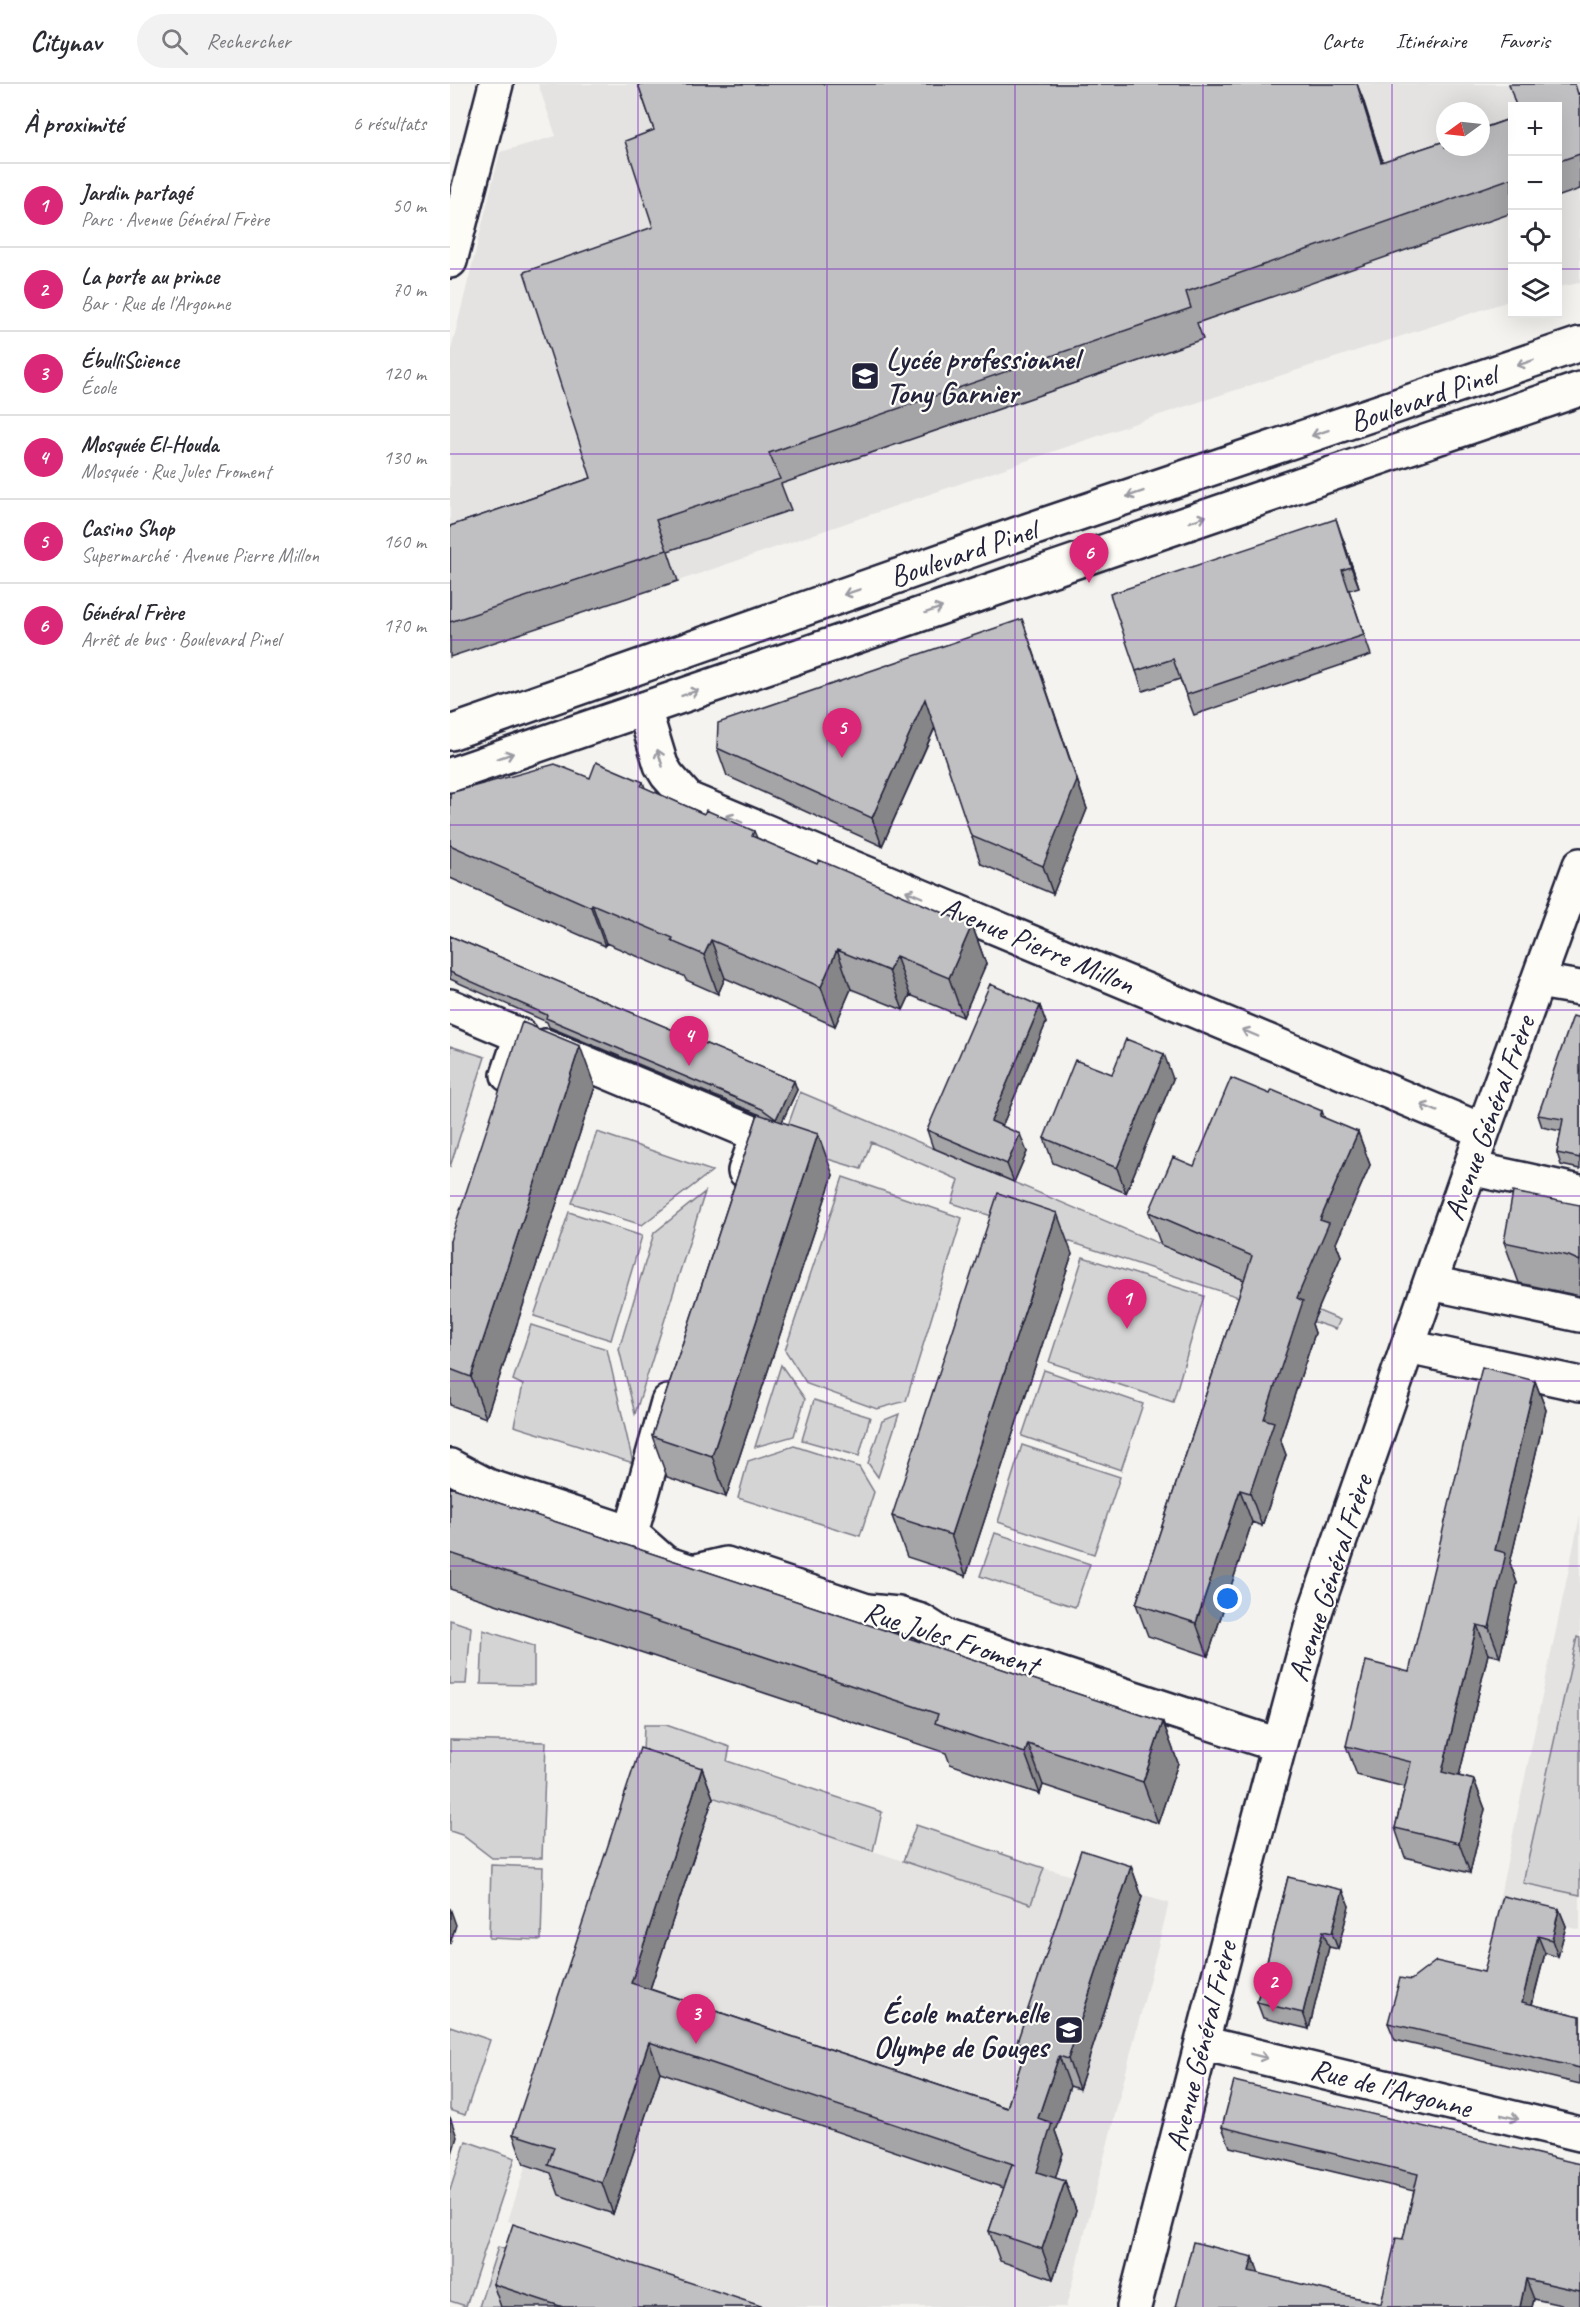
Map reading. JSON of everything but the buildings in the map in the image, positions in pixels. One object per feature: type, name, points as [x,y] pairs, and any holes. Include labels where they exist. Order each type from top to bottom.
[{"type":"street","points":[[450,261],[496,84]]},
{"type":"street","name":"Boulevard Pinel","points":[[450,733],[1029,530],[1580,344]]},
{"type":"street","name":"Boulevard Pinel","points":[[450,775],[1580,389]]},
{"type":"street","name":"Avenue Pierre Millon","points":[[644,709],[661,765],[688,800],[1483,1131]]},
{"type":"street","name":"Avenue Général Frère","points":[[1134,2307],[1278,1745],[1316,1609],[1483,1131],[1580,865]]},
{"type":"street","points":[[1538,981],[1580,988]]},
{"type":"street","points":[[450,1006],[758,1135],[736,1198]]},
{"type":"street","points":[[498,1107],[521,1036]]},
{"type":"street","points":[[1470,1168],[1580,1192]]},
{"type":"street","points":[[1431,1283],[1580,1315]]},
{"type":"street","points":[[1408,1347],[1580,1384]]},
{"type":"street","points":[[631,1533],[662,1420],[677,1376]]},
{"type":"street","name":"Rue Jules Froment","points":[[450,1466],[488,1486],[631,1533],[665,1563],[692,1572],[726,1564],[867,1611],[898,1614],[921,1621],[946,1637],[1278,1745]]},
{"type":"street","name":"Rue de l'Argonne","points":[[1202,2043],[1580,2134]]},
{"type":"shaded area","name":"Lycée professionnel Tony Garnier","points":[[538,84],[1580,84],[1580,283],[1562,286],[1562,102],[1508,102],[1508,301],[1156,416],[450,657],[450,354],[500,152],[556,136]]},
{"type":"shaded area","points":[[450,1046],[485,1057],[450,1167]]},
{"type":"shaded area","points":[[800,1092],[1340,1320],[1336,1329],[952,1203],[959,1180],[871,1142],[861,1169],[781,1145]]},
{"type":"shaded area","points":[[597,1132],[712,1171],[642,1225],[572,1203]]},
{"type":"shaded area","points":[[843,1177],[962,1218],[906,1401],[877,1409],[807,1384],[785,1350]]},
{"type":"shaded area","points":[[705,1192],[635,1414],[619,1349],[654,1233]]},
{"type":"shaded area","points":[[569,1212],[642,1236],[611,1340],[534,1316]]},
{"type":"shaded area","points":[[1083,1257],[1204,1296],[1173,1402],[1049,1362]]},
{"type":"shaded area","points":[[531,1325],[607,1349],[633,1463],[514,1426],[523,1385],[513,1380]]},
{"type":"shaded area","points":[[781,1365],[805,1399],[794,1436],[755,1447]]},
{"type":"shaded area","points":[[1044,1370],[1143,1404],[1121,1470],[1022,1436]]},
{"type":"shaded area","points":[[814,1400],[870,1417],[859,1456],[802,1440]]},
{"type":"shaded area","points":[[899,1414],[878,1477],[868,1463],[882,1421]]},
{"type":"shaded area","points":[[1022,1445],[1120,1477],[1094,1554],[998,1522]]},
{"type":"shaded area","points":[[794,1446],[859,1467],[874,1492],[860,1536],[738,1498],[748,1461]]},
{"type":"shaded area","points":[[1580,1516],[1580,1930],[1497,1910]]},
{"type":"shaded area","points":[[995,1533],[1090,1564],[1075,1607],[980,1576]]},
{"type":"shaded area","points":[[450,1620],[471,1627],[466,1684],[450,1684]]},
{"type":"shaded area","points":[[483,1630],[534,1646],[534,1685],[481,1684]]},
{"type":"shaded area","points":[[1577,1637],[1580,1638],[1580,1895],[1523,1883]]},
{"type":"shaded area","points":[[644,1725],[666,1725],[730,1747],[727,1761],[882,1812],[873,1851],[650,1776],[642,1782]]},
{"type":"shaded area","points":[[450,1740],[546,1742],[542,1858],[492,1858],[462,1835],[450,1831]]},
{"type":"shaded area","points":[[650,1776],[1031,1904],[1044,1868],[1169,1903],[1066,2307],[765,2307],[508,2221]]},
{"type":"shaded area","points":[[916,1825],[1044,1868],[1031,1904],[903,1861]]},
{"type":"shaded area","points":[[491,1865],[543,1867],[541,1940],[489,1938]]},
{"type":"shaded area","points":[[450,2026],[490,2040],[465,2115],[450,2110]]},
{"type":"shaded area","points":[[466,2141],[515,2158],[466,2306],[450,2301],[450,2190]]},
{"type":"shaded area","points":[[498,2247],[523,2255],[507,2307],[479,2307]]},
{"type":"place","name":"Lycée professionnel Tony Garnier","points":[[865,376]]},
{"type":"place","name":"Général Frère","points":[[1089,583]]},
{"type":"place","name":"Casino Shop","points":[[842,758]]},
{"type":"place","name":"Mosquée El-Houda","points":[[689,1066]]},
{"type":"place","name":"Jardin partagé","points":[[1127,1329]]},
{"type":"place","name":"La porte au prince","points":[[1273,2012]]},
{"type":"place","name":"École maternelle Olympe de Gouges","points":[[1069,2030]]},
{"type":"place","name":"ÉbulliScience","points":[[696,2044]]}]
